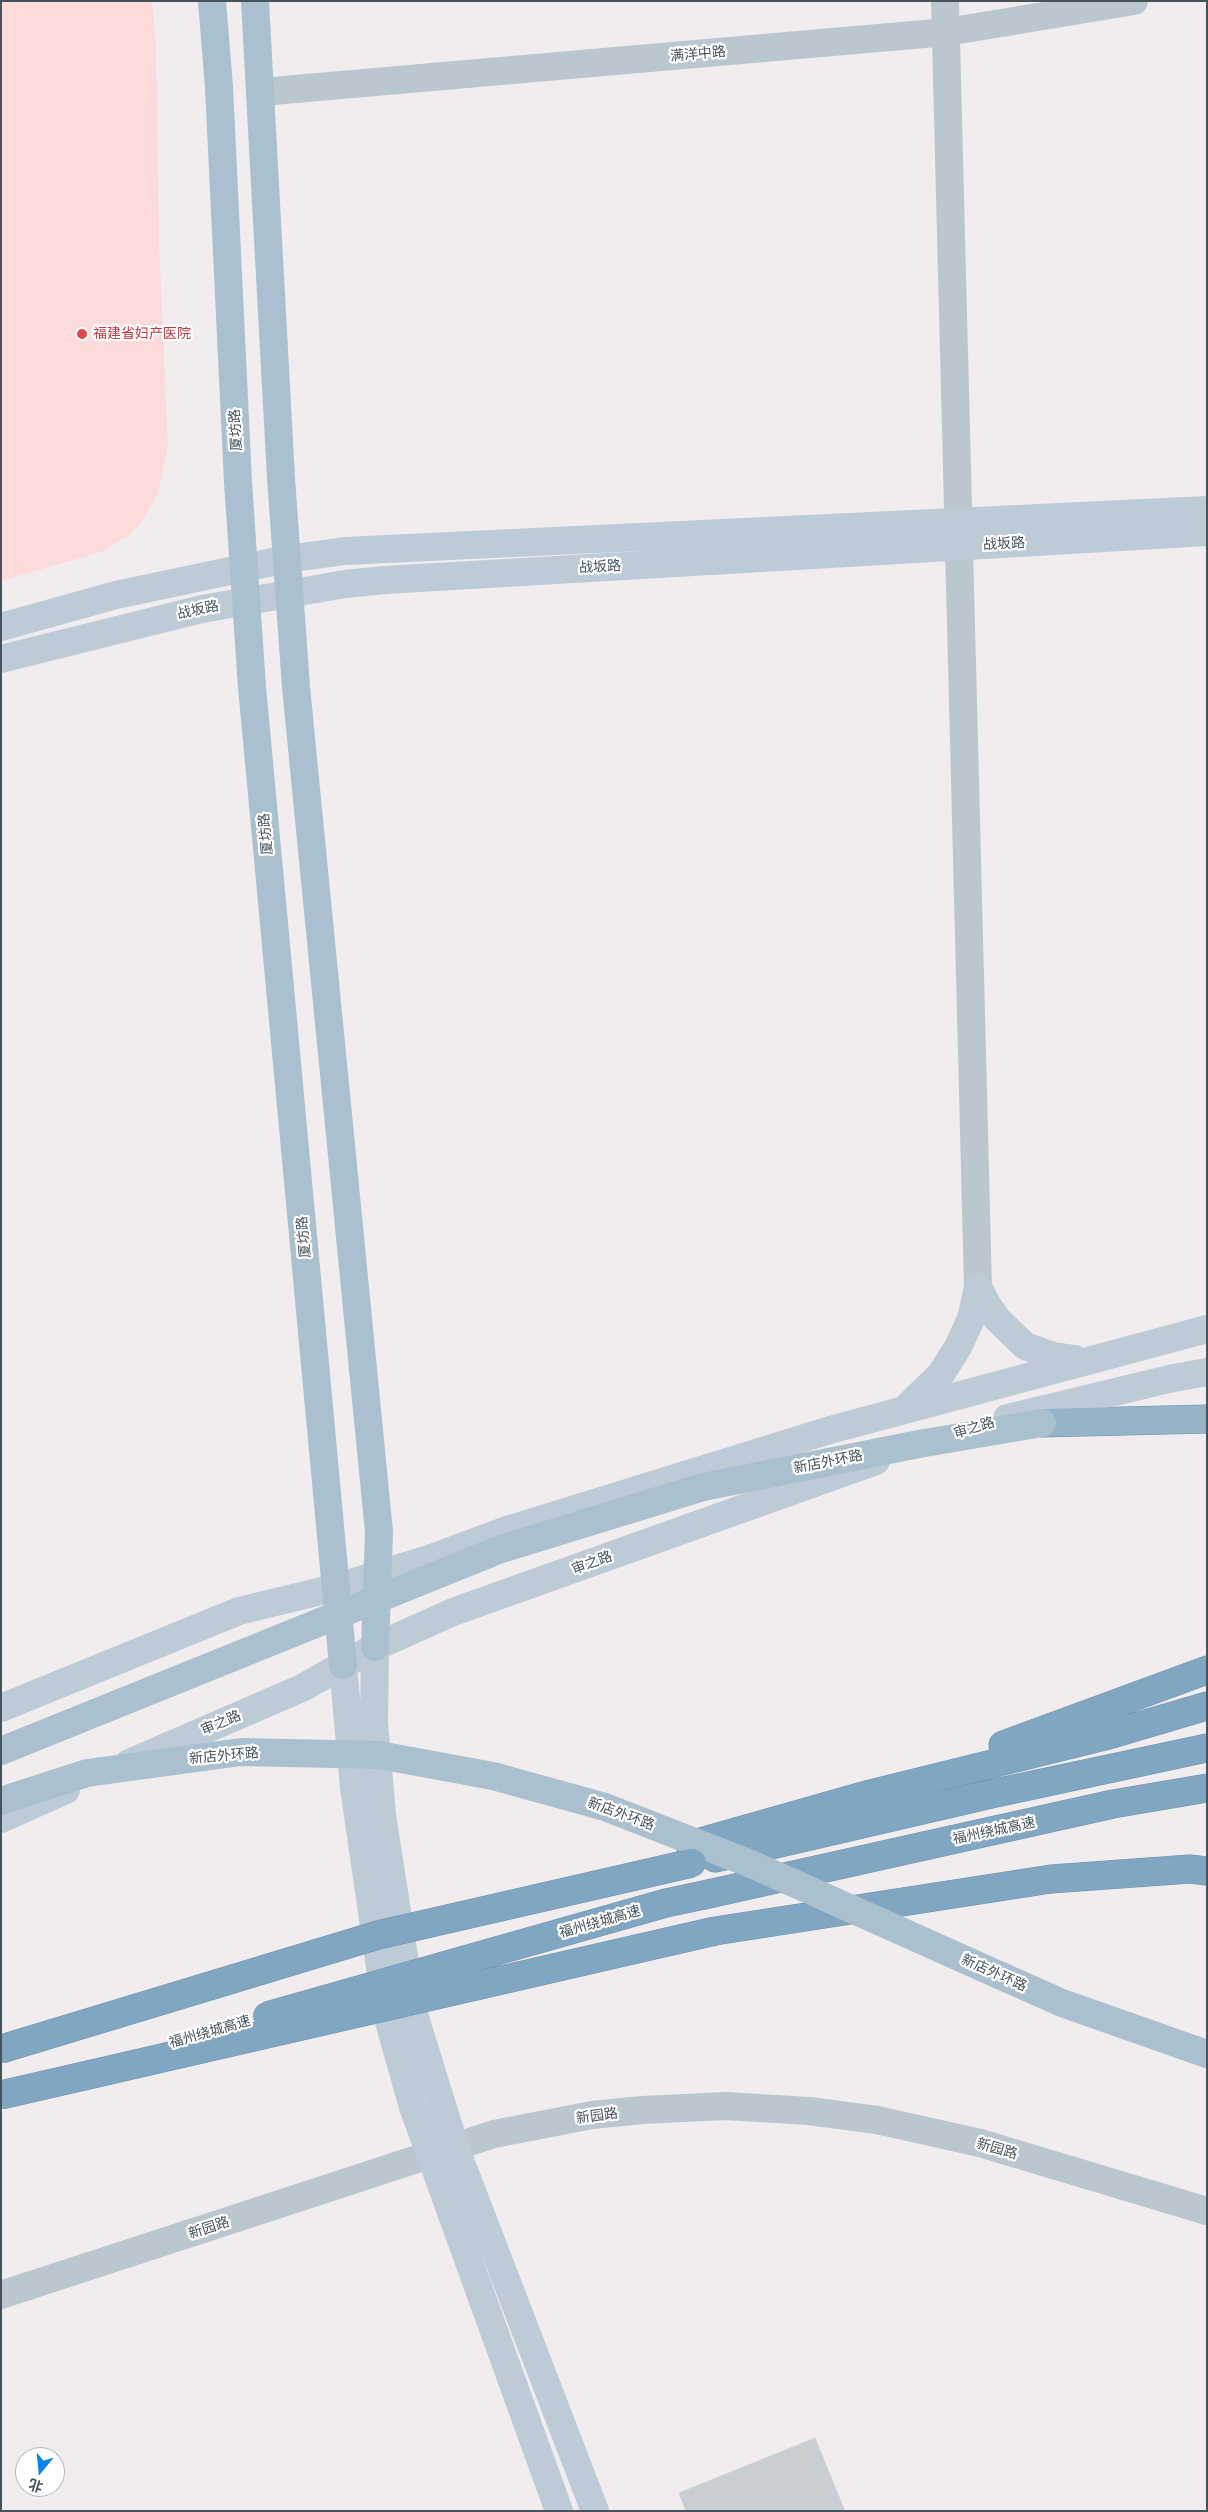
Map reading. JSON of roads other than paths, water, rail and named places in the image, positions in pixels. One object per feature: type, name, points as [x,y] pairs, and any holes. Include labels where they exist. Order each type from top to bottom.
[{"type":"highway","points":[[1042,1422],[1207,1419]]},
{"type":"highway","points":[[691,1854],[870,1794],[1207,1670]]},
{"type":"highway","points":[[870,1794],[1105,1736],[1207,1706]]},
{"type":"highway","points":[[1,2049],[378,1935],[691,1854],[991,1794],[1207,1748]]},
{"type":"highway","name":"福州绕城高速","points":[[1,2093],[657,1906],[1113,1804],[1207,1788]]},
{"type":"highway","points":[[1,2093],[715,1931],[1051,1879],[1190,1870],[1207,1871]]},
{"type":"main road","name":"厦坊路","points":[[212,1],[219,87],[252,687],[338,1587],[343,1665]]},
{"type":"main road","points":[[254,1],[296,687],[378,1532],[374,1723],[382,1815],[412,2008],[423,2048],[443,2152],[560,2511]]},
{"type":"main road","name":"战坂路","points":[[1,659],[158,619],[290,593],[385,580],[958,535],[1207,510]]},
{"type":"main road","name":"战坂路","points":[[1,627],[116,595],[287,559],[385,548],[958,535],[1207,532]]},
{"type":"main road","points":[[978,1287],[997,1319],[1025,1346],[1053,1356],[1086,1360]]},
{"type":"main road","points":[[904,1410],[942,1374],[958,1347],[971,1319],[978,1287]]},
{"type":"main road","points":[[1,1708],[239,1610],[338,1587],[429,1560],[510,1529],[830,1430],[1207,1329]]},
{"type":"main road","name":"审之路","points":[[1,1819],[302,1688],[375,1647],[453,1612],[949,1435],[1072,1402],[1207,1372]]},
{"type":"main road","name":"新店外环路","points":[[1,1751],[502,1550],[703,1487],[919,1444],[1042,1422],[1207,1408]]},
{"type":"main road","points":[[343,1665],[356,1797],[387,2016],[413,2107],[443,2152],[595,2511]]},
{"type":"main road","name":"新店外环路","points":[[1,1801],[87,1772],[241,1752],[379,1755],[493,1776],[605,1807],[751,1864],[1062,2003],[1207,2054]]},
{"type":"street","points":[[945,1],[978,1287]]},
{"type":"street","name":"满洋中路","points":[[260,92],[947,32],[1134,1]]},
{"type":"street","name":"新园路","points":[[1,2295],[529,2126],[642,2110],[726,2106],[809,2111],[877,2120],[933,2131],[1207,2211]]},
{"type":"place","name":"福建省妇产医院","points":[[82,334]]}]
